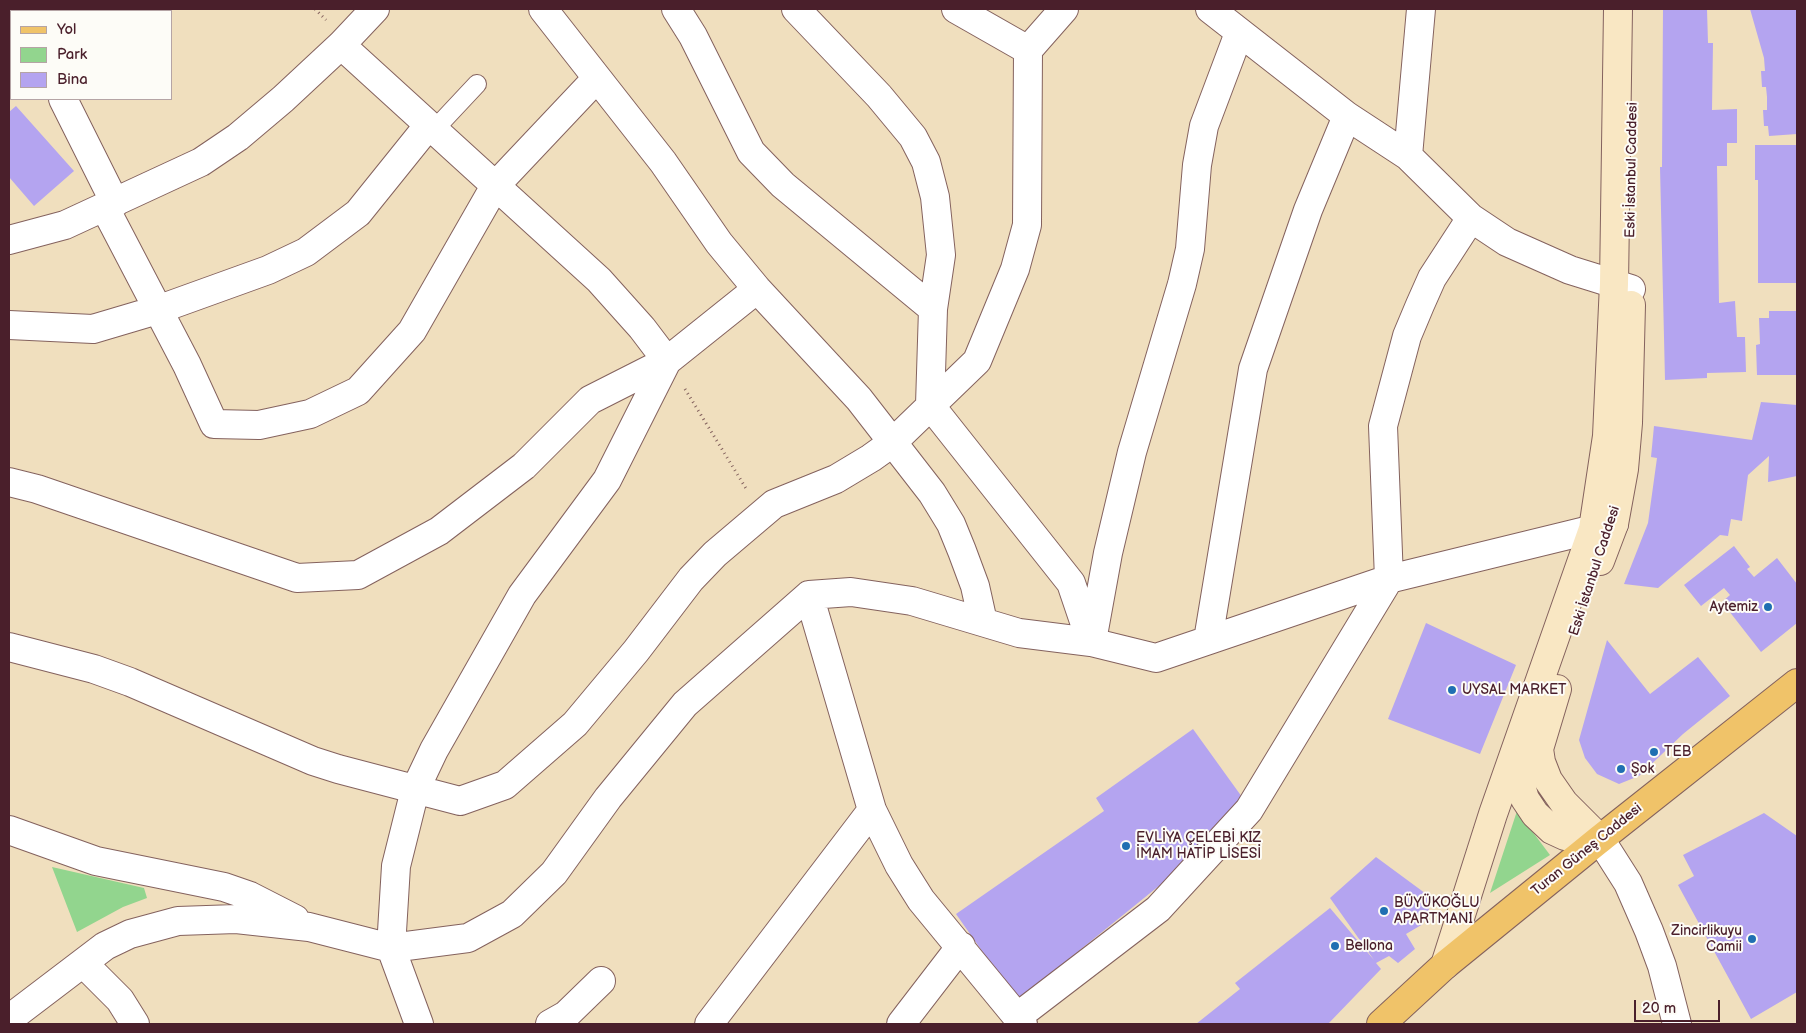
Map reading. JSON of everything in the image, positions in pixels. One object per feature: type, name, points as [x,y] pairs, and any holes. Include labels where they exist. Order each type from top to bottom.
[{"type":"main road","name":"Eski İstanbul Caddesi","points":[[1618,9],[1622,286]]},
{"type":"main road","name":"Eski İstanbul Caddesi","points":[[1600,839],[1564,803],[1548,780],[1541,762],[1540,749],[1545,724],[1603,526],[1607,436],[1622,286],[1634,9]]},
{"type":"main road","name":"Eski İstanbul Caddesi","points":[[1445,965],[1518,742],[1603,526]]},
{"type":"main road","name":"Turan Güneş Caddesi","points":[[1381,1024],[1445,965],[1797,682]]},
{"type":"main road","name":"Eski İstanbul Caddesi","points":[[1518,742],[1520,783],[1525,799],[1535,814],[1552,830],[1565,836],[1600,839]]},
{"type":"street","points":[[9,240],[65,225],[110,206],[201,162],[238,137],[283,99],[341,45],[375,9]]},
{"type":"street","points":[[543,9],[663,162],[719,243],[757,289],[859,399],[932,494],[951,524],[975,586],[983,622]]},
{"type":"street","points":[[676,9],[697,44],[751,152],[783,185],[933,309]]},
{"type":"street","points":[[796,9],[879,96],[913,137],[926,162],[935,197],[941,254],[933,309],[930,405],[1071,583],[1091,642]]},
{"type":"street","points":[[956,9],[1028,50]]},
{"type":"street","points":[[9,647],[94,669],[130,682],[313,761],[415,790],[460,801],[504,785],[575,724],[636,651],[691,579],[715,554],[761,514],[788,497],[836,479],[851,471],[892,442],[977,360],[1015,269],[1027,225],[1028,50],[1064,9]]},
{"type":"street","points":[[1210,9],[1347,116],[1408,156],[1471,218],[1507,242],[1536,256],[1622,286]]},
{"type":"street","points":[[1408,156],[1421,9]]},
{"type":"street","points":[[1091,642],[1108,553],[1132,452],[1190,249],[1197,165],[1204,126],[1240,33]]},
{"type":"street","points":[[341,45],[599,280],[642,328],[667,361]]},
{"type":"street","points":[[63,100],[157,310],[187,365],[214,424],[260,425],[310,414],[358,391],[412,331],[495,186],[597,78]]},
{"type":"street","points":[[1208,640],[1253,369],[1308,210],[1347,116]]},
{"type":"street","points":[[9,326],[93,329],[157,310],[268,270],[306,252],[358,213],[431,128]]},
{"type":"street","points":[[808,595],[872,810],[910,884],[1020,1021],[1158,909],[1249,810],[1389,579],[1383,426],[1407,336],[1420,305],[1432,278],[1471,218]]},
{"type":"street","points":[[9,482],[36,489],[297,578],[358,575],[447,525],[524,466],[590,400],[667,361],[757,289]]},
{"type":"street","points":[[419,1024],[392,948],[396,866],[415,790],[434,750],[522,595],[607,480],[667,361]]},
{"type":"street","points":[[9,1019],[105,946],[130,934],[178,921],[236,919],[309,927],[392,948],[468,938],[512,914],[554,873],[608,798],[685,704],[808,595],[851,592],[912,601],[1019,633],[1091,642],[1156,658],[1389,579],[1603,526]]},
{"type":"street","points":[[708,1024],[872,810]]},
{"type":"street","points":[[9,830],[96,861],[224,887],[277,908],[309,927]]},
{"type":"street","points":[[1600,839],[1628,883],[1649,930],[1662,966],[1677,1024]]},
{"type":"street","points":[[901,1024],[961,946]]},
{"type":"street","points":[[83,963],[120,1000],[135,1024]]},
{"type":"street","points":[[550,1024],[566,1015],[602,981]]},
{"type":"lane","points":[[431,128],[477,84]]},
{"type":"path","points":[[667,361],[761,514]]},
{"type":"green space","points":[[1517,811],[1550,855],[1490,893]]},
{"type":"green space","points":[[52,867],[144,888],[147,898],[123,907],[77,932]]},
{"type":"building","points":[[1663,9],[1707,9],[1708,43],[1713,43],[1712,110],[1737,109],[1737,143],[1727,143],[1727,166],[1717,166],[1719,303],[1735,301],[1737,337],[1745,337],[1746,372],[1707,373],[1707,378],[1665,380],[1660,167],[1662,167]]},
{"type":"building","points":[[1750,9],[1797,9],[1797,134],[1769,136],[1768,126],[1764,126],[1763,110],[1767,110],[1767,97],[1766,87],[1762,87],[1761,71],[1765,71],[1764,58]]},
{"type":"building","points":[[16,106],[74,171],[34,206],[9,177],[9,112]]},
{"type":"building","points":[[1755,145],[1797,145],[1797,283],[1758,283],[1758,180],[1755,180]]},
{"type":"building","points":[[1769,311],[1797,311],[1797,375],[1757,375],[1756,345],[1760,344],[1759,318],[1769,318]]},
{"type":"building","points":[[1761,402],[1797,405],[1797,476],[1768,482],[1769,456],[1748,475],[1742,521],[1731,519],[1728,536],[1720,535],[1658,588],[1624,584],[1648,523],[1657,458],[1651,457],[1654,426],[1752,440]]},
{"type":"building","points":[[1734,546],[1750,567],[1747,569],[1754,577],[1777,558],[1797,584],[1797,623],[1761,652],[1722,602],[1730,595],[1724,588],[1701,606],[1684,585]]},
{"type":"building","points":[[1426,623],[1516,665],[1480,754],[1388,719]]},
{"type":"building","points":[[1607,640],[1650,694],[1698,657],[1730,696],[1683,734],[1639,776],[1619,784],[1597,774],[1585,758],[1579,740]]},
{"type":"building","name":"EVLİYA ÇELEBİ KIZ İMAM HATİP LİSESİ","points":[[1193,729],[1242,797],[1165,881],[1017,1001],[956,914],[1104,811],[1096,798]]},
{"type":"building","name":"Zincirlikuyu Camii","points":[[1764,813],[1797,836],[1797,992],[1751,1019],[1678,885],[1694,876],[1683,855]]},
{"type":"building","points":[[1376,857],[1433,899],[1423,924],[1406,934],[1415,949],[1398,963],[1389,956],[1376,963],[1381,969],[1328,1024],[1196,1024],[1240,989],[1235,983],[1330,908],[1374,960],[1330,898]]},
{"type":"place","name":"Aytemiz","points":[[1768,607]]},
{"type":"place","name":"UYSAL MARKET","points":[[1452,690]]},
{"type":"place","name":"TEB","points":[[1654,752]]},
{"type":"place","name":"Şok","points":[[1621,769]]},
{"type":"place","name":"EVLİYA ÇELEBİ KIZ İMAM HATİP LİSESİ","points":[[1126,846]]},
{"type":"place","name":"BÜYÜKOĞLU APARTMANI","points":[[1384,911]]},
{"type":"place","name":"Zincirlikuyu Camii","points":[[1752,939]]},
{"type":"place","name":"Bellona","points":[[1335,946]]}]
